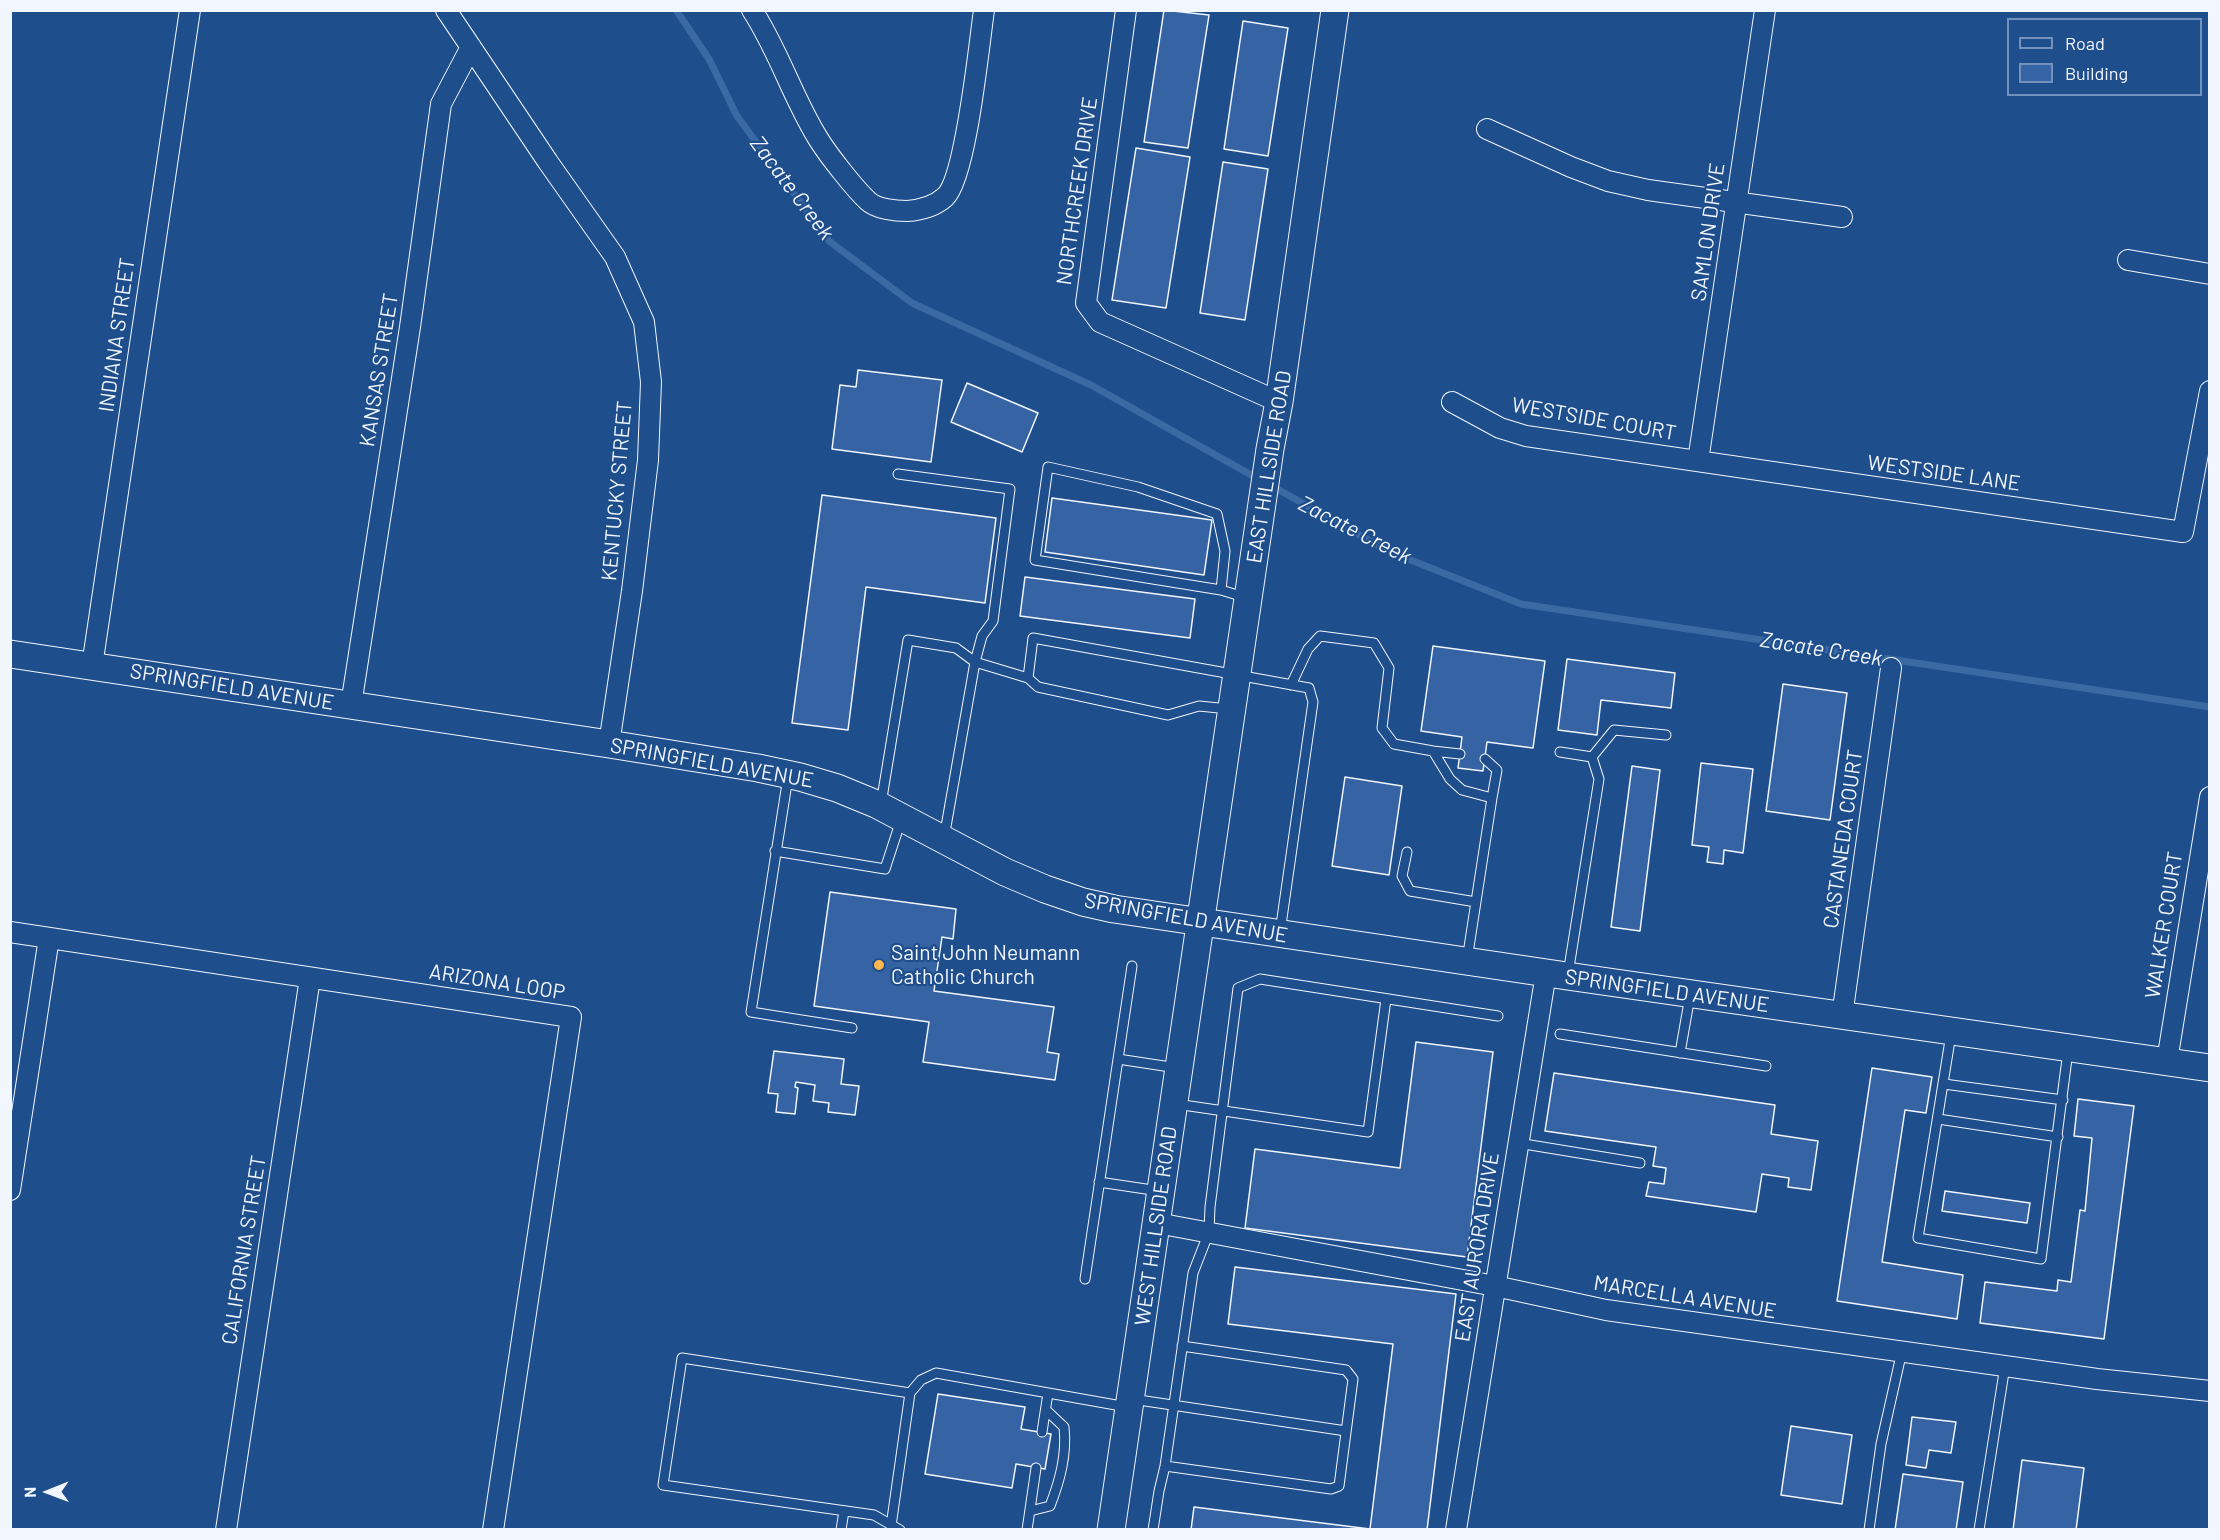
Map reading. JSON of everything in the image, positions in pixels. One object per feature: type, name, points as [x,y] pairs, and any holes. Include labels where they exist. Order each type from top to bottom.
[{"type":"main road","name":"EAST HILLSIDE ROAD","points":[[1201,923],[1335,10]]},
{"type":"main road","name":"SPRINGFIELD AVENUE","points":[[10,654],[609,744],[788,774],[837,788],[891,812],[1005,872],[1083,902],[1201,923],[1842,1016],[2167,1060],[2210,1068]]},
{"type":"main road","name":"WEST HILLSIDE ROAD","points":[[1111,1530],[1201,923]]},
{"type":"street","name":"INDIANA STREET","points":[[92,666],[190,10]]},
{"type":"street","name":"KENTUCKY STREET","points":[[446,10],[615,257],[645,322],[651,382],[648,460],[632,591],[609,744]]},
{"type":"street","points":[[752,10],[762,25],[796,98],[820,141],[869,203],[897,211],[922,210],[946,196],[959,170],[984,10]]},
{"type":"street","name":"NORTHCREEK DRIVE","points":[[1126,10],[1086,303],[1100,322],[1279,402]]},
{"type":"street","name":"SAMLON DRIVE","points":[[1698,462],[1765,10]]},
{"type":"street","name":"KANSAS STREET","points":[[351,705],[410,327],[441,104],[471,47]]},
{"type":"street","points":[[1486,129],[1608,181],[1648,190],[1842,217]]},
{"type":"street","points":[[2128,260],[2210,274]]},
{"type":"street","name":"WESTSIDE LANE","points":[[1698,462],[2183,532],[2210,391]]},
{"type":"street","name":"WESTSIDE COURT","points":[[1452,402],[1500,428],[1526,436],[1698,462]]},
{"type":"street","name":"CASTANEDA COURT","points":[[1842,1016],[1891,668]]},
{"type":"street","name":"WALKER COURT","points":[[2167,1060],[2210,797]]},
{"type":"street","name":"ARIZONA LOOP","points":[[10,933],[571,1017],[493,1530]]},
{"type":"street","points":[[10,1190],[49,938]]},
{"type":"street","name":"EAST AURORA DRIVE","points":[[1456,1530],[1518,1143],[1557,975]]},
{"type":"street","name":"CALIFORNIA STREET","points":[[226,1530],[310,978]]},
{"type":"street","name":"MARCELLA AVENUE","points":[[1156,1223],[1495,1286],[1605,1310],[1762,1334],[2097,1379],[2210,1391]]},
{"type":"lane","points":[[1221,590],[1225,551],[1217,514],[1138,487],[1048,467],[1035,560],[1221,590],[1249,599]]},
{"type":"lane","points":[[898,474],[1010,489],[993,621],[982,636],[975,662],[944,840]]},
{"type":"lane","points":[[1292,685],[1308,649],[1320,636],[1374,643],[1389,668],[1382,728],[1394,744],[1460,754]]},
{"type":"lane","points":[[1028,678],[1033,638],[1309,688],[1313,702],[1279,934]]},
{"type":"lane","points":[[775,851],[885,869],[908,640],[956,648],[975,662],[1028,678],[1038,687],[1168,715],[1199,706],[1233,710]]},
{"type":"lane","points":[[1592,757],[1614,730],[1666,735]]},
{"type":"lane","points":[[1433,751],[1450,779],[1462,790],[1492,798]]},
{"type":"lane","points":[[1560,752],[1592,757]]},
{"type":"lane","points":[[1557,975],[1599,779],[1592,757]]},
{"type":"lane","points":[[1467,962],[1497,770],[1485,759]]},
{"type":"lane","points":[[788,774],[751,1011],[852,1028]]},
{"type":"lane","points":[[1407,852],[1402,876],[1410,891],[1476,902]]},
{"type":"lane","points":[[1085,1279],[1131,966]]},
{"type":"lane","points":[[1153,1530],[1165,1466],[1193,1273],[1209,1232],[1210,1207],[1238,988],[1260,979],[1498,1016]]},
{"type":"lane","points":[[1680,1053],[1690,994]]},
{"type":"lane","points":[[1174,1104],[1368,1132],[1386,999]]},
{"type":"lane","points":[[1951,1031],[1918,1238],[2042,1258],[2069,1047]]},
{"type":"lane","points":[[1560,1034],[1766,1066]]},
{"type":"lane","points":[[1118,1059],[1180,1068]]},
{"type":"lane","points":[[1944,1084],[2063,1100]]},
{"type":"lane","points":[[1938,1119],[2058,1137]]},
{"type":"lane","points":[[1518,1143],[1640,1163]]},
{"type":"lane","points":[[1099,1182],[1161,1191]]},
{"type":"lane","points":[[1165,1466],[1331,1490],[1339,1486],[1353,1379],[1346,1370],[1182,1346]]},
{"type":"lane","points":[[1869,1530],[1881,1444],[1902,1351]]},
{"type":"lane","points":[[910,1393],[682,1358],[663,1485],[874,1515],[896,1528],[910,1393],[921,1380],[936,1373],[1048,1393],[1174,1407],[1346,1431]]},
{"type":"lane","points":[[1979,1530],[2006,1365]]},
{"type":"lane","points":[[1042,1432],[1048,1393]]},
{"type":"lane","points":[[1030,1511],[1050,1506],[1059,1484],[1066,1445],[1064,1427],[1046,1410]]},
{"type":"lane","points":[[1027,1530],[1036,1467]]},
{"type":"lane","points":[[841,1530],[844,1511]]},
{"type":"building","points":[[1164,10],[1209,15],[1188,148],[1144,142]]},
{"type":"building","points":[[1243,21],[1288,28],[1268,156],[1224,149]]},
{"type":"building","points":[[1136,148],[1190,157],[1166,308],[1112,300]]},
{"type":"building","points":[[1223,162],[1268,169],[1245,320],[1200,313]]},
{"type":"building","points":[[858,370],[942,380],[931,462],[832,449],[840,385],[856,387]]},
{"type":"building","points":[[967,383],[1038,413],[1022,452],[951,422]]},
{"type":"building","points":[[822,495],[996,518],[985,603],[866,587],[848,730],[792,723]]},
{"type":"building","points":[[1052,498],[1212,520],[1204,575],[1045,552]]},
{"type":"building","points":[[1025,577],[1195,599],[1190,638],[1020,616]]},
{"type":"building","points":[[1433,646],[1545,661],[1533,748],[1487,742],[1483,771],[1458,768],[1462,737],[1421,731]]},
{"type":"building","points":[[1567,659],[1675,673],[1671,708],[1601,700],[1597,735],[1558,730]]},
{"type":"building","points":[[1783,684],[1847,693],[1830,820],[1766,811]]},
{"type":"building","points":[[1701,763],[1753,769],[1743,853],[1724,850],[1723,864],[1707,862],[1709,847],[1692,845]]},
{"type":"building","points":[[1632,766],[1660,770],[1640,931],[1611,927]]},
{"type":"building","points":[[1345,777],[1402,786],[1389,875],[1332,866]]},
{"type":"building","name":"Saint John Neumann Catholic Church","points":[[830,892],[956,909],[953,939],[942,937],[934,991],[1054,1007],[1047,1052],[1059,1054],[1055,1080],[923,1062],[929,1022],[814,1006]]},
{"type":"building","points":[[1416,1042],[1493,1052],[1467,1257],[1245,1228],[1255,1149],[1400,1168]]},
{"type":"building","points":[[774,1051],[844,1059],[841,1084],[859,1086],[855,1115],[828,1112],[829,1103],[813,1101],[815,1085],[796,1082],[795,1087],[798,1088],[795,1114],[776,1112],[778,1094],[768,1093]]},
{"type":"building","points":[[1872,1068],[1932,1077],[1926,1113],[1905,1110],[1882,1262],[1963,1275],[1957,1319],[1837,1301]]},
{"type":"building","points":[[1554,1073],[1775,1105],[1771,1134],[1818,1141],[1811,1190],[1788,1187],[1789,1178],[1762,1174],[1756,1212],[1646,1196],[1649,1182],[1664,1184],[1666,1168],[1653,1166],[1656,1147],[1545,1131]]},
{"type":"building","points":[[2078,1099],[2134,1106],[2104,1339],[1980,1323],[1985,1282],[2057,1291],[2058,1280],[2071,1282],[2080,1210],[2085,1211],[2092,1138],[2074,1136]]},
{"type":"building","points":[[1945,1191],[2030,1203],[2027,1223],[1942,1211]]},
{"type":"building","points":[[1235,1267],[1456,1294],[1427,1530],[1191,1530],[1194,1507],[1370,1529],[1393,1344],[1228,1324]]},
{"type":"building","points":[[938,1394],[1025,1407],[1021,1429],[1051,1434],[1045,1469],[1016,1464],[1012,1488],[925,1474]]},
{"type":"building","points":[[1912,1417],[1956,1422],[1951,1453],[1929,1450],[1926,1468],[1906,1465]]},
{"type":"building","points":[[1791,1426],[1852,1435],[1842,1504],[1781,1495]]},
{"type":"building","points":[[2022,1460],[2084,1468],[2076,1530],[2013,1530]]},
{"type":"building","points":[[1903,1474],[1963,1482],[1956,1530],[1895,1530]]},
{"type":"waterway","name":"Zacate Creek","points":[[676,10],[709,59],[737,116],[829,241],[912,303],[1091,385],[1260,480]]},
{"type":"waterway","name":"Zacate Creek","points":[[1270,485],[1388,551],[1521,604],[2210,707]]},
{"type":"place","name":"Saint John Neumann Catholic Church","points":[[879,965]]}]
